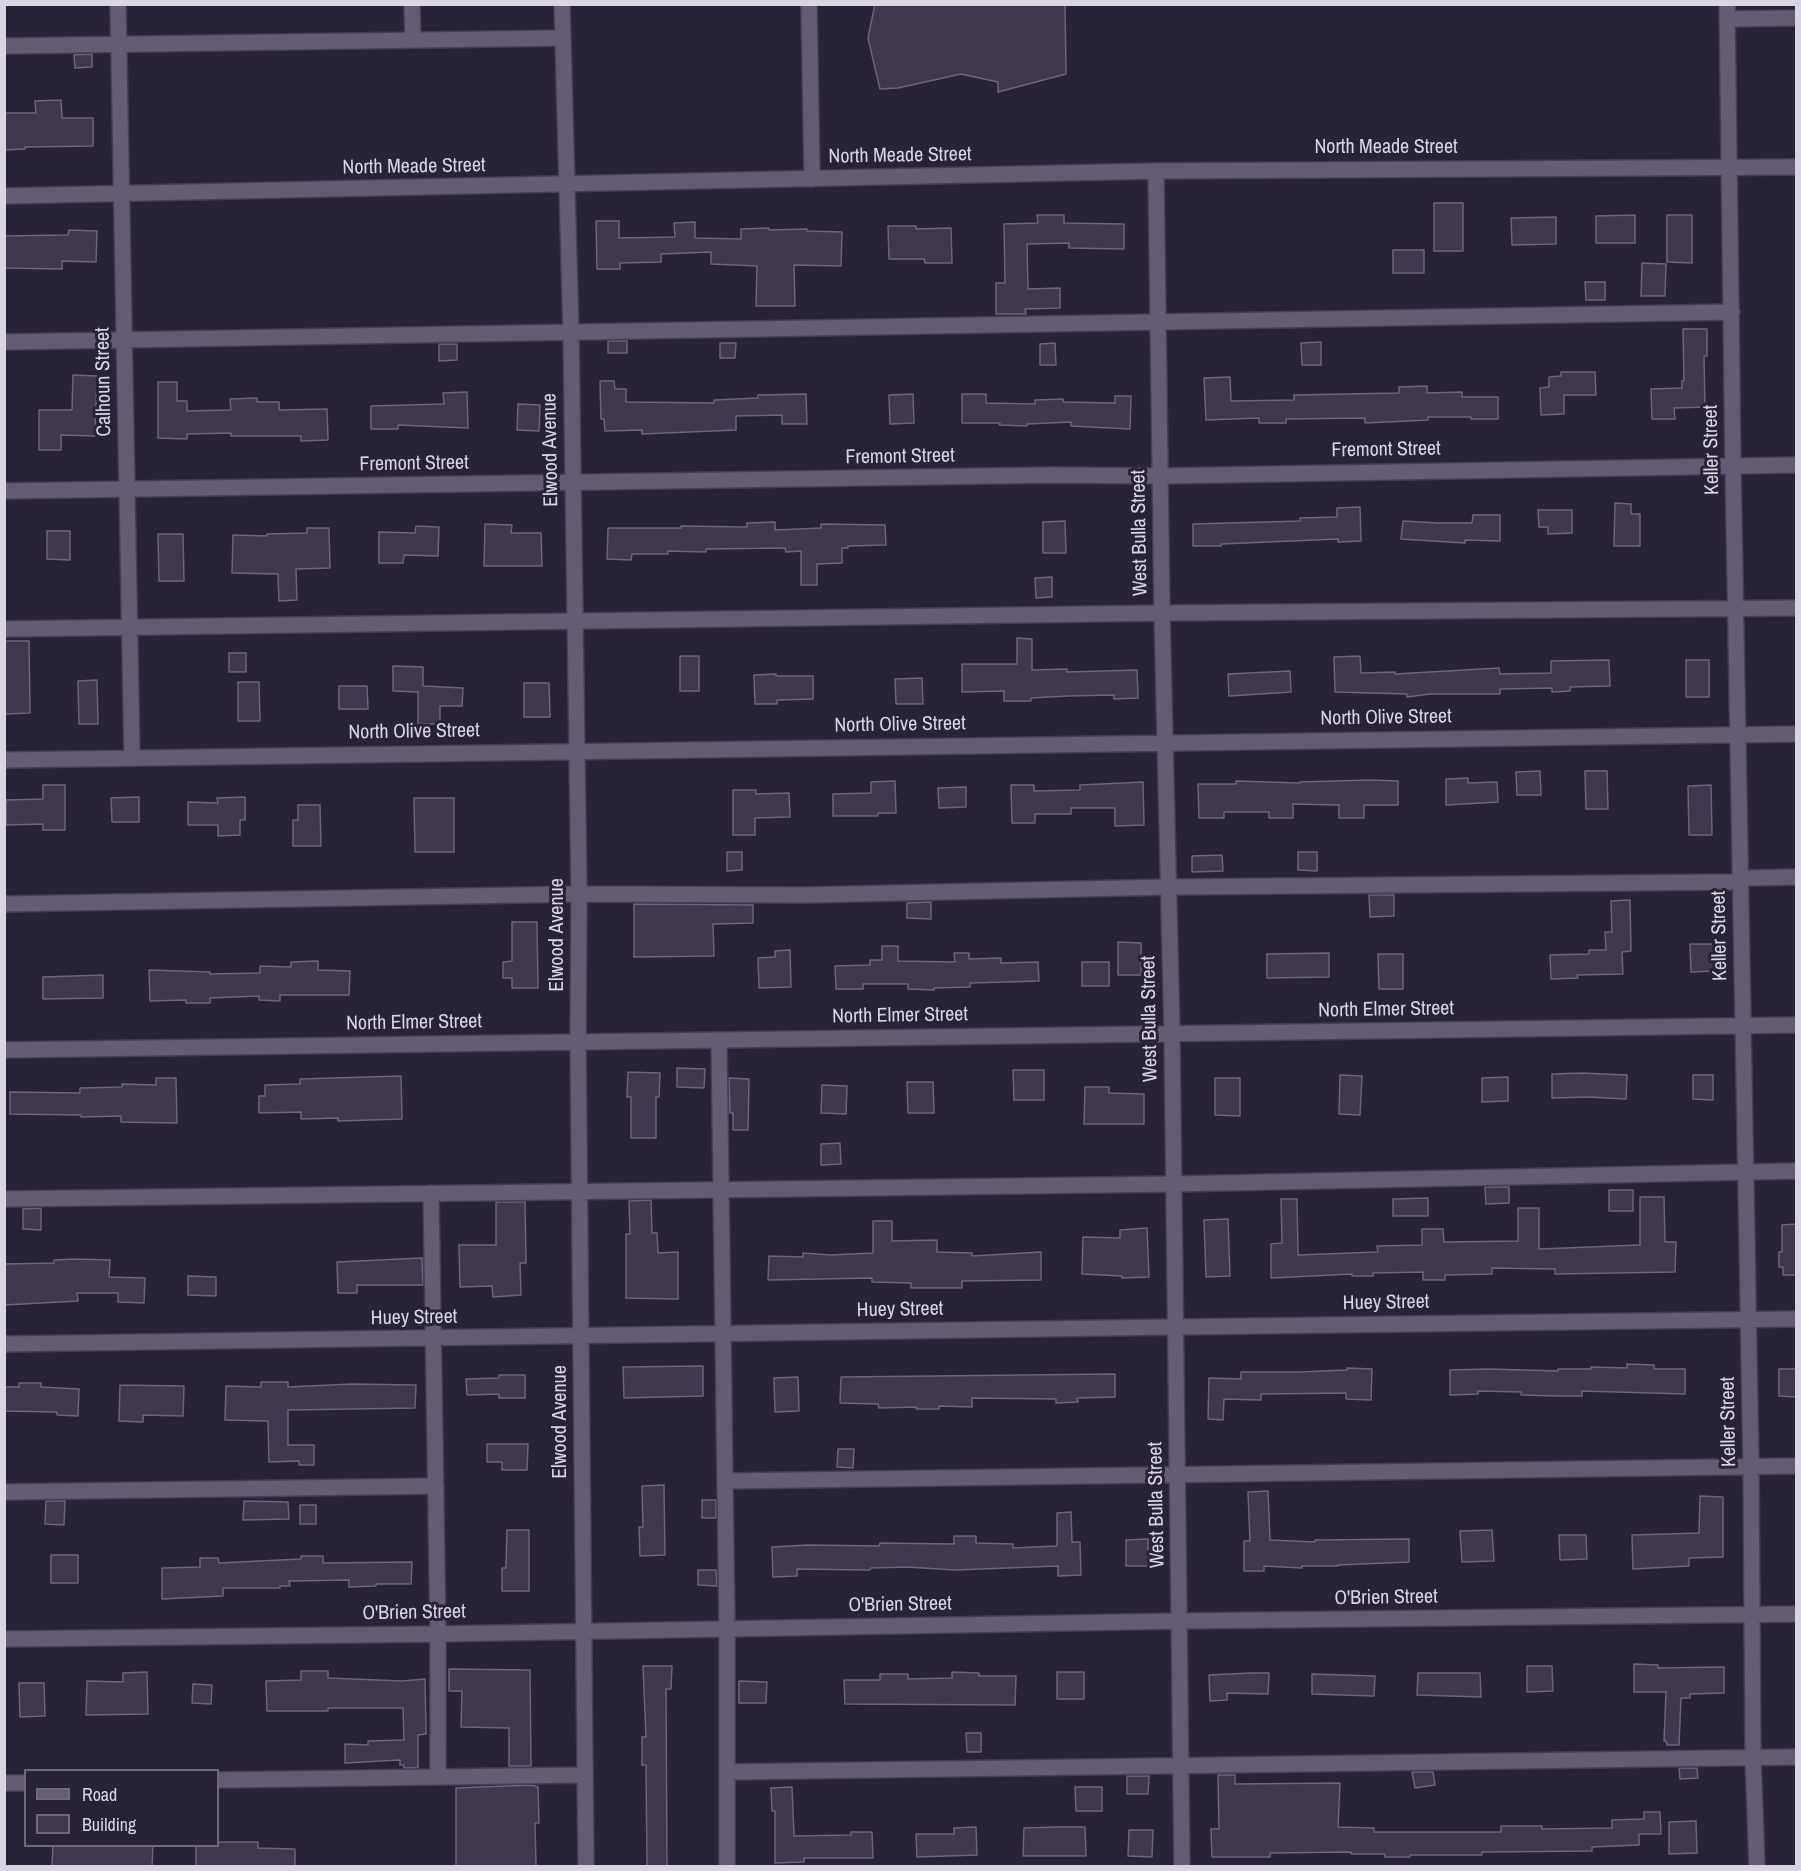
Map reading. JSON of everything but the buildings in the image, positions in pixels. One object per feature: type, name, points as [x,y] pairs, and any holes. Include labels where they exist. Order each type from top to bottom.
[{"type":"street","name":"Calhoun Street","points":[[118,4],[132,758]]},
{"type":"street","points":[[412,4],[413,40]]},
{"type":"street","name":"Elwood Avenue","points":[[562,4],[565,184],[571,333],[579,894],[578,1042],[586,1866]]},
{"type":"street","points":[[809,4],[812,179]]},
{"type":"street","points":[[1727,12],[1797,18]]},
{"type":"street","name":"Keller Street","points":[[1727,12],[1735,609],[1751,1466],[1753,1758],[1757,1866]]},
{"type":"street","points":[[4,46],[562,38]]},
{"type":"street","name":"North Meade Street","points":[[4,196],[1156,171],[1797,167]]},
{"type":"street","name":"West Bulla Street","points":[[1156,171],[1162,613],[1167,743],[1172,1034],[1182,1866]]},
{"type":"street","points":[[4,342],[1732,312]]},
{"type":"street","name":"Fremont Street","points":[[4,491],[1797,465]]},
{"type":"street","points":[[4,629],[1162,613],[1797,608]]},
{"type":"street","name":"North Olive Street","points":[[4,760],[1797,734]]},
{"type":"street","points":[[4,904],[579,894],[805,895],[1169,887],[1732,882],[1744,878],[1797,877]]},
{"type":"street","name":"North Elmer Street","points":[[4,1050],[1797,1025]]},
{"type":"street","points":[[719,1040],[727,1628],[727,1866]]},
{"type":"street","points":[[4,1199],[1173,1184],[1797,1171]]},
{"type":"street","points":[[431,1193],[438,1777]]},
{"type":"street","name":"Huey Street","points":[[4,1344],[723,1335],[1174,1326],[1797,1320]]},
{"type":"street","points":[[725,1481],[1797,1466]]},
{"type":"street","points":[[4,1492],[436,1486]]},
{"type":"street","name":"O'Brien Street","points":[[4,1639],[1797,1614]]},
{"type":"street","points":[[727,1772],[1797,1757]]},
{"type":"street","points":[[219,1780],[585,1775]]},
{"type":"street","points":[[4,1783],[24,1783]]}]
